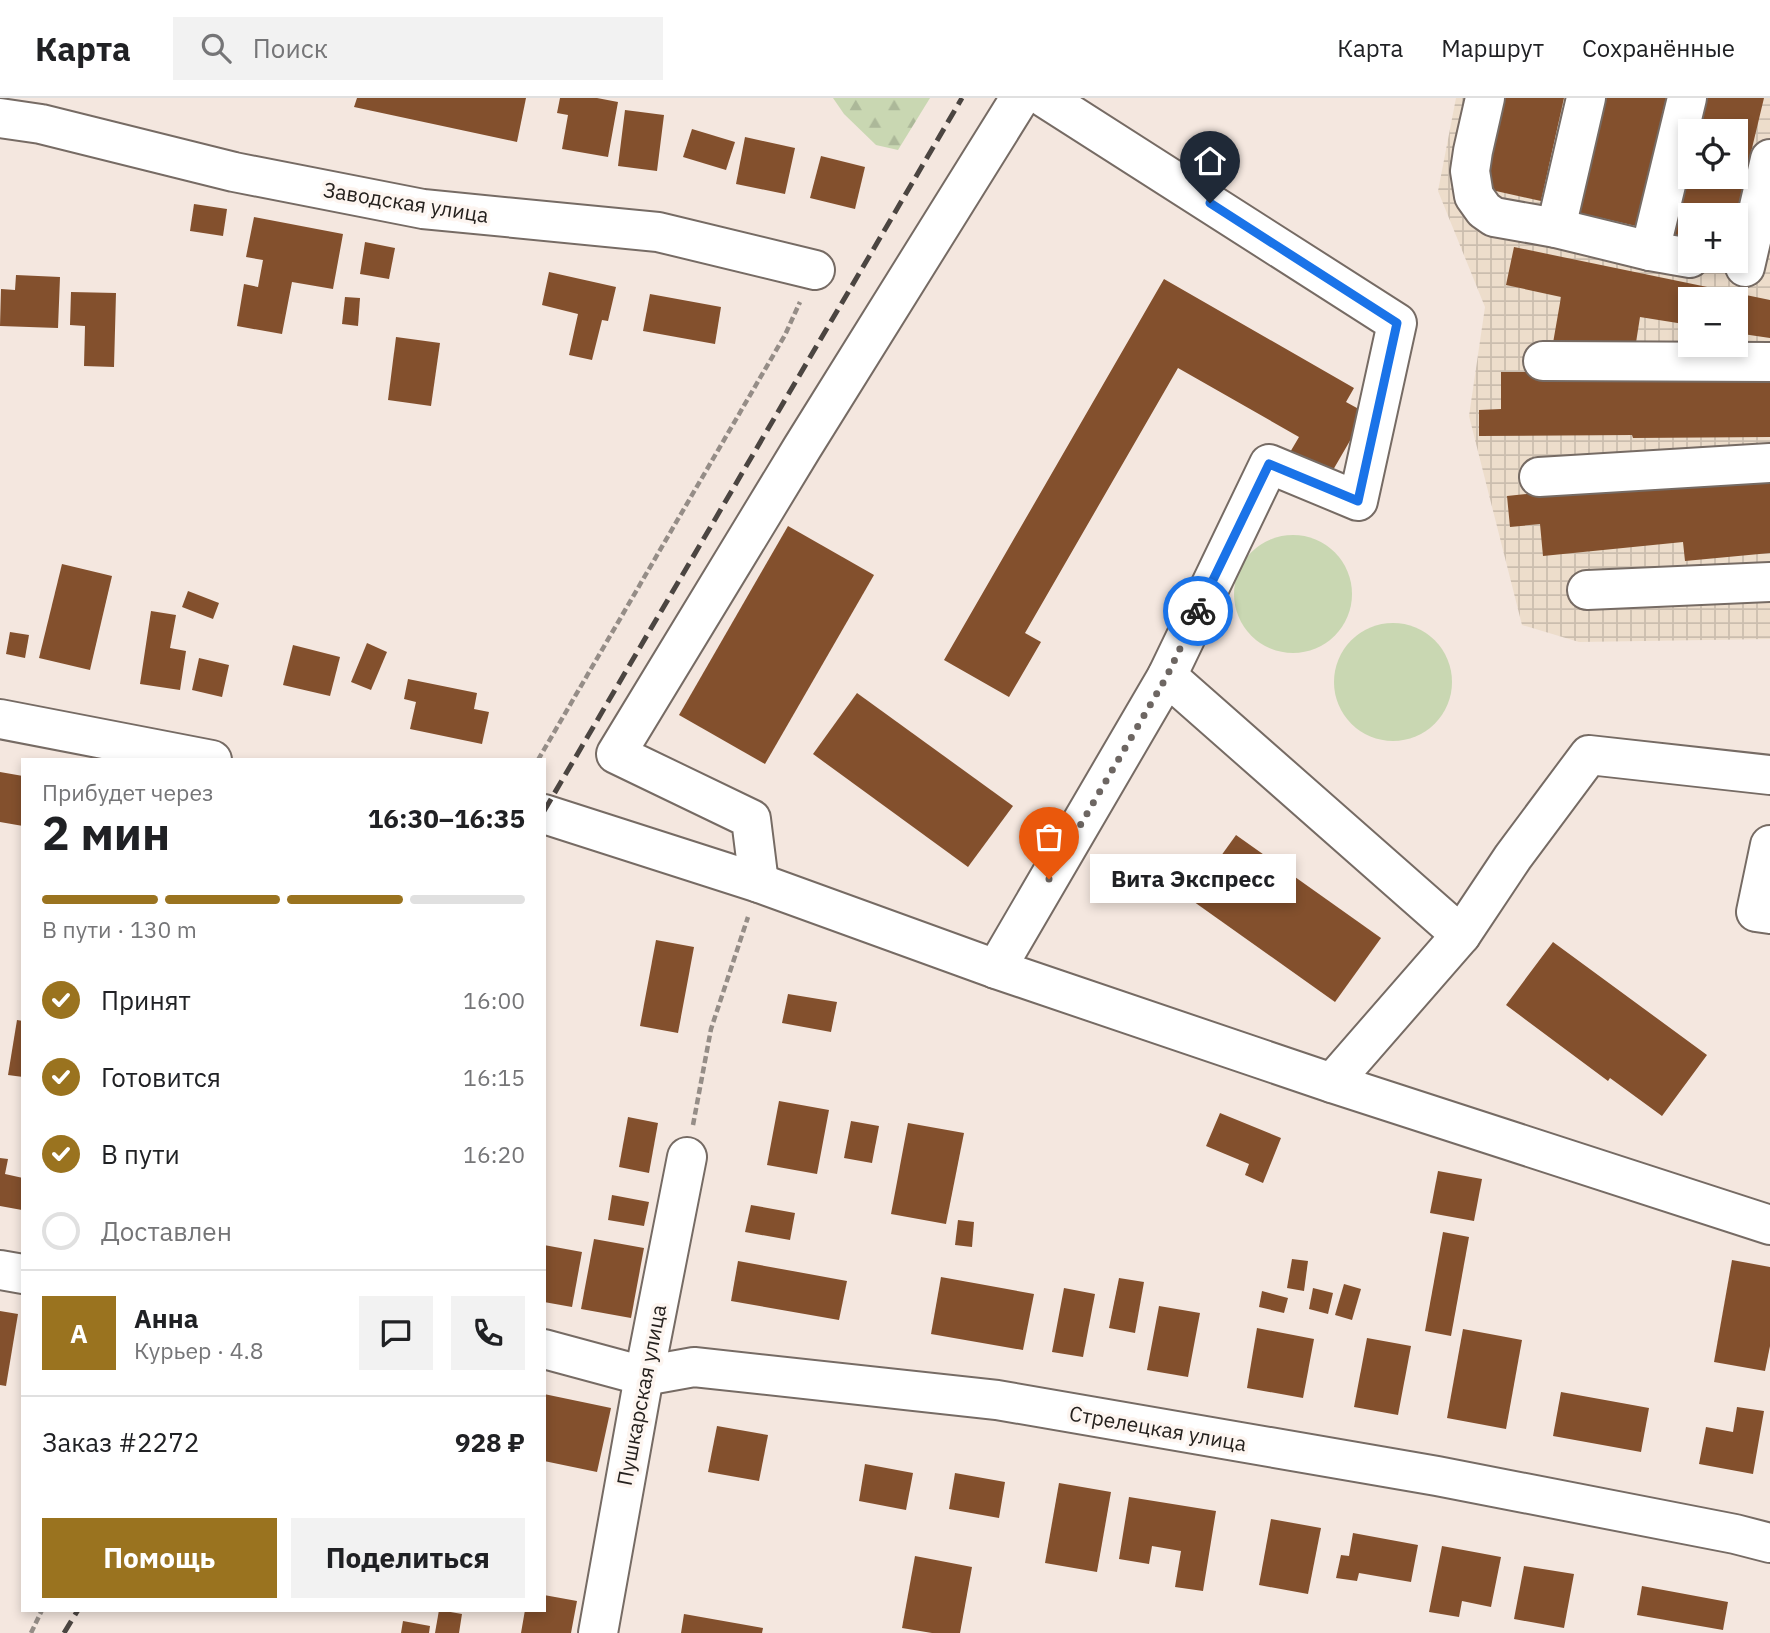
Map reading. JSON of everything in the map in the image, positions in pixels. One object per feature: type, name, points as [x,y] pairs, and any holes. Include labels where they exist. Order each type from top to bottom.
[{"type":"street","points":[[759,883],[751,819],[616,754],[1020,98]]},
{"type":"street","points":[[996,969],[1167,676],[1269,464],[1358,501],[1397,323],[1045,98]]},
{"type":"street","points":[[1485,98],[1470,170],[1474,196],[1484,210],[1494,217],[1678,256]]},
{"type":"street","points":[[1556,228],[1586,98]]},
{"type":"street","points":[[1650,251],[1687,98]]},
{"type":"street","name":"Заводская улица","points":[[0,118],[45,111],[234,172],[423,209],[658,232],[815,270]]},
{"type":"street","points":[[1757,272],[1770,159]]},
{"type":"street","points":[[1543,361],[1770,362]]},
{"type":"street","points":[[1539,477],[1770,463]]},
{"type":"street","points":[[1587,590],[1770,582]]},
{"type":"street","points":[[1167,676],[1461,934]]},
{"type":"street","points":[[0,719],[202,758]]},
{"type":"street","points":[[1332,1083],[1461,934],[1513,857],[1589,755],[1770,775]]},
{"type":"street","points":[[546,815],[759,883],[996,969],[1332,1083],[1770,1225]]},
{"type":"street","points":[[1770,845],[1756,912],[1770,914]]},
{"type":"street","name":"Пушкарская улица","points":[[598,1633],[687,1157]]},
{"type":"street","points":[[0,1270],[21,1274]]},
{"type":"street","name":"Стрелецкая улица","points":[[546,1350],[644,1376],[694,1367],[997,1400],[1437,1476],[1770,1543]]},
{"type":"path","points":[[539,758],[785,335],[815,270]]},
{"type":"path","points":[[687,1157],[711,1029],[759,883]]},
{"type":"path","points":[[31,1633],[41,1612]]},
{"type":"shaded area","points":[[1456,98],[1770,98],[1770,639],[1579,642],[1522,625],[1469,416],[1485,307],[1438,191]]},
{"type":"green space","points":[[833,98],[930,98],[898,150],[876,145],[844,114]]},
{"type":"green space","points":[[1293,535],[1316,539],[1335,552],[1348,571],[1352,594],[1348,617],[1335,636],[1316,649],[1293,653],[1270,649],[1251,636],[1238,617],[1234,594],[1238,571],[1251,552],[1270,539]]},
{"type":"green space","points":[[1393,623],[1416,628],[1435,640],[1447,659],[1452,682],[1447,705],[1435,724],[1416,736],[1393,741],[1370,736],[1351,724],[1339,705],[1334,682],[1339,659],[1351,640],[1370,628]]},
{"type":"building","points":[[357,98],[526,98],[517,142],[354,107]]},
{"type":"building","points":[[560,98],[597,98],[618,102],[608,157],[562,149],[568,115],[557,113]]},
{"type":"building","points":[[1499,98],[1564,98],[1541,201],[1478,187]]},
{"type":"building","points":[[1597,98],[1666,98],[1636,226],[1571,211]]},
{"type":"building","points":[[1697,98],[1764,98],[1748,165],[1748,119],[1692,119]]},
{"type":"building","points":[[625,110],[664,115],[657,171],[618,166]]},
{"type":"building","points":[[692,129],[735,142],[726,170],[683,157]]},
{"type":"building","points":[[745,137],[795,148],[785,194],[736,184]]},
{"type":"building","points":[[821,156],[865,167],[855,209],[810,198]]},
{"type":"building","points":[[1678,179],[1678,189],[1742,189],[1739,203],[1678,203],[1678,237],[1665,234]]},
{"type":"building","points":[[194,204],[227,209],[223,236],[190,231]]},
{"type":"building","points":[[254,217],[343,234],[333,289],[292,282],[282,334],[237,326],[244,284],[258,287],[263,260],[246,257]]},
{"type":"building","points":[[365,242],[395,248],[389,279],[360,274]]},
{"type":"building","points":[[1514,247],[1707,287],[1678,287],[1678,323],[1640,317],[1635,349],[1553,343],[1561,297],[1506,285]]},
{"type":"building","points":[[549,272],[616,287],[608,321],[602,320],[592,360],[569,355],[578,314],[542,305]]},
{"type":"building","points":[[16,275],[60,277],[58,328],[0,326],[1,289],[15,290]]},
{"type":"building","points":[[1164,279],[1354,388],[1346,402],[1366,413],[1329,477],[1289,454],[1299,437],[1178,368],[1025,633],[1041,642],[1009,697],[944,660]]},
{"type":"building","points":[[71,292],[116,293],[114,367],[84,366],[85,326],[70,325]]},
{"type":"building","points":[[650,294],[721,307],[715,344],[643,331]]},
{"type":"building","points":[[1748,295],[1770,300],[1770,338],[1748,335]]},
{"type":"building","points":[[345,297],[360,298],[358,326],[342,324]]},
{"type":"building","points":[[396,337],[440,343],[431,406],[388,400]]},
{"type":"building","points":[[1770,371],[1770,437],[1479,436],[1479,410],[1501,409],[1501,372]]},
{"type":"building","points":[[1770,470],[1770,553],[1685,561],[1683,542],[1543,556],[1540,524],[1510,527],[1507,496]]},
{"type":"building","points":[[788,526],[874,575],[765,764],[679,715]]},
{"type":"building","points":[[62,564],[112,576],[90,670],[39,658]]},
{"type":"building","points":[[188,591],[219,603],[213,619],[182,607]]},
{"type":"building","points":[[151,611],[176,615],[170,648],[186,651],[180,690],[140,684]]},
{"type":"building","points":[[10,632],[29,635],[25,658],[6,654]]},
{"type":"building","points":[[367,643],[387,652],[371,690],[351,682]]},
{"type":"building","points":[[293,645],[340,657],[330,696],[283,685]]},
{"type":"building","points":[[199,658],[229,665],[222,697],[192,690]]},
{"type":"building","points":[[408,679],[477,693],[474,709],[489,712],[482,744],[410,729],[416,702],[404,699]]},
{"type":"building","points":[[857,693],[1013,806],[968,867],[813,754]]},
{"type":"building","points":[[0,772],[21,776],[21,826],[0,822]]},
{"type":"building","points":[[1236,835],[1381,938],[1335,1002],[1190,899]]},
{"type":"building","points":[[656,940],[694,947],[678,1033],[640,1026]]},
{"type":"building","points":[[1553,942],[1707,1055],[1662,1116],[1610,1078],[1608,1081],[1506,1005]]},
{"type":"building","points":[[788,994],[837,1002],[831,1032],[782,1023]]},
{"type":"building","points":[[17,1020],[21,1021],[21,1077],[8,1075]]},
{"type":"building","points":[[779,1101],[829,1110],[817,1174],[767,1165]]},
{"type":"building","points":[[1220,1113],[1281,1138],[1263,1183],[1245,1175],[1249,1164],[1206,1146]]},
{"type":"building","points":[[628,1117],[658,1123],[649,1173],[619,1167]]},
{"type":"building","points":[[851,1121],[879,1126],[872,1163],[844,1158]]},
{"type":"building","points":[[908,1123],[964,1133],[946,1224],[891,1214]]},
{"type":"building","points":[[0,1158],[8,1159],[5,1174],[21,1178],[21,1210],[0,1206]]},
{"type":"building","points":[[1438,1171],[1482,1179],[1474,1221],[1430,1213]]},
{"type":"building","points":[[612,1195],[649,1202],[644,1226],[608,1220]]},
{"type":"building","points":[[751,1205],[795,1213],[790,1240],[745,1232]]},
{"type":"building","points":[[958,1220],[974,1222],[972,1247],[955,1245]]},
{"type":"building","points":[[1443,1232],[1469,1237],[1451,1336],[1425,1331]]},
{"type":"building","points":[[594,1239],[644,1248],[631,1318],[581,1309]]},
{"type":"building","points":[[546,1245],[582,1252],[572,1307],[546,1302]]},
{"type":"building","points":[[1292,1259],[1308,1261],[1304,1291],[1287,1288]]},
{"type":"building","points":[[1732,1260],[1770,1267],[1770,1346],[1765,1371],[1714,1362]]},
{"type":"building","points":[[738,1261],[847,1281],[839,1320],[731,1301]]},
{"type":"building","points":[[941,1277],[1034,1294],[1023,1350],[931,1334]]},
{"type":"building","points":[[1119,1278],[1144,1282],[1135,1333],[1109,1328]]},
{"type":"building","points":[[1344,1284],[1361,1289],[1352,1320],[1335,1315]]},
{"type":"building","points":[[1064,1288],[1095,1294],[1083,1357],[1052,1352]]},
{"type":"building","points":[[1313,1288],[1333,1293],[1328,1314],[1309,1309]]},
{"type":"building","points":[[1262,1291],[1288,1298],[1284,1313],[1259,1307]]},
{"type":"building","points":[[1159,1306],[1200,1313],[1188,1377],[1147,1370]]},
{"type":"building","points":[[0,1311],[18,1314],[6,1386],[0,1385]]},
{"type":"building","points":[[1257,1328],[1314,1339],[1303,1398],[1247,1388]]},
{"type":"building","points":[[1463,1329],[1522,1340],[1506,1429],[1447,1418]]},
{"type":"building","points":[[1367,1338],[1411,1346],[1398,1415],[1354,1407]]},
{"type":"building","points":[[1561,1392],[1649,1408],[1641,1452],[1553,1436]]},
{"type":"building","points":[[546,1394],[611,1408],[597,1472],[546,1461]]},
{"type":"building","points":[[1737,1407],[1764,1411],[1753,1474],[1699,1464],[1706,1427],[1733,1432]]},
{"type":"building","points":[[717,1426],[768,1435],[759,1481],[708,1472]]},
{"type":"building","points":[[865,1464],[913,1473],[906,1510],[859,1501]]},
{"type":"building","points":[[955,1473],[1005,1482],[999,1518],[949,1509]]},
{"type":"building","points":[[1059,1483],[1111,1492],[1097,1572],[1045,1563]]},
{"type":"building","points":[[1129,1497],[1216,1511],[1203,1591],[1175,1587],[1181,1551],[1152,1546],[1149,1564],[1119,1559]]},
{"type":"building","points":[[1271,1519],[1321,1528],[1308,1594],[1259,1585]]},
{"type":"building","points":[[1353,1533],[1418,1545],[1411,1582],[1359,1573],[1357,1581],[1336,1578],[1341,1555],[1349,1556]]},
{"type":"building","points":[[1442,1546],[1501,1557],[1491,1607],[1462,1601],[1459,1617],[1429,1612]]},
{"type":"building","points":[[915,1556],[972,1567],[960,1633],[932,1633],[902,1628]]},
{"type":"building","points":[[1524,1566],[1574,1574],[1564,1628],[1514,1619]]},
{"type":"building","points":[[1642,1586],[1728,1602],[1723,1630],[1637,1615]]},
{"type":"building","points":[[546,1595],[577,1601],[571,1633],[521,1633],[525,1612],[546,1612]]},
{"type":"building","points":[[439,1612],[462,1614],[459,1633],[435,1633]]},
{"type":"building","points":[[684,1614],[763,1628],[762,1633],[681,1633]]},
{"type":"building","points":[[403,1621],[430,1626],[429,1633],[401,1633]]},
{"type":"railway","points":[[546,808],[962,98]]},
{"type":"railway","points":[[64,1633],[77,1612]]},
{"type":"way so far","points":[[1049,879],[1167,676],[1198,611]]},
{"type":"place","name":"Вита Экспресс","points":[[1049,879]]},
{"type":"route","points":[[1198,611],[1269,464],[1358,501],[1397,323],[1210,203]]}]
